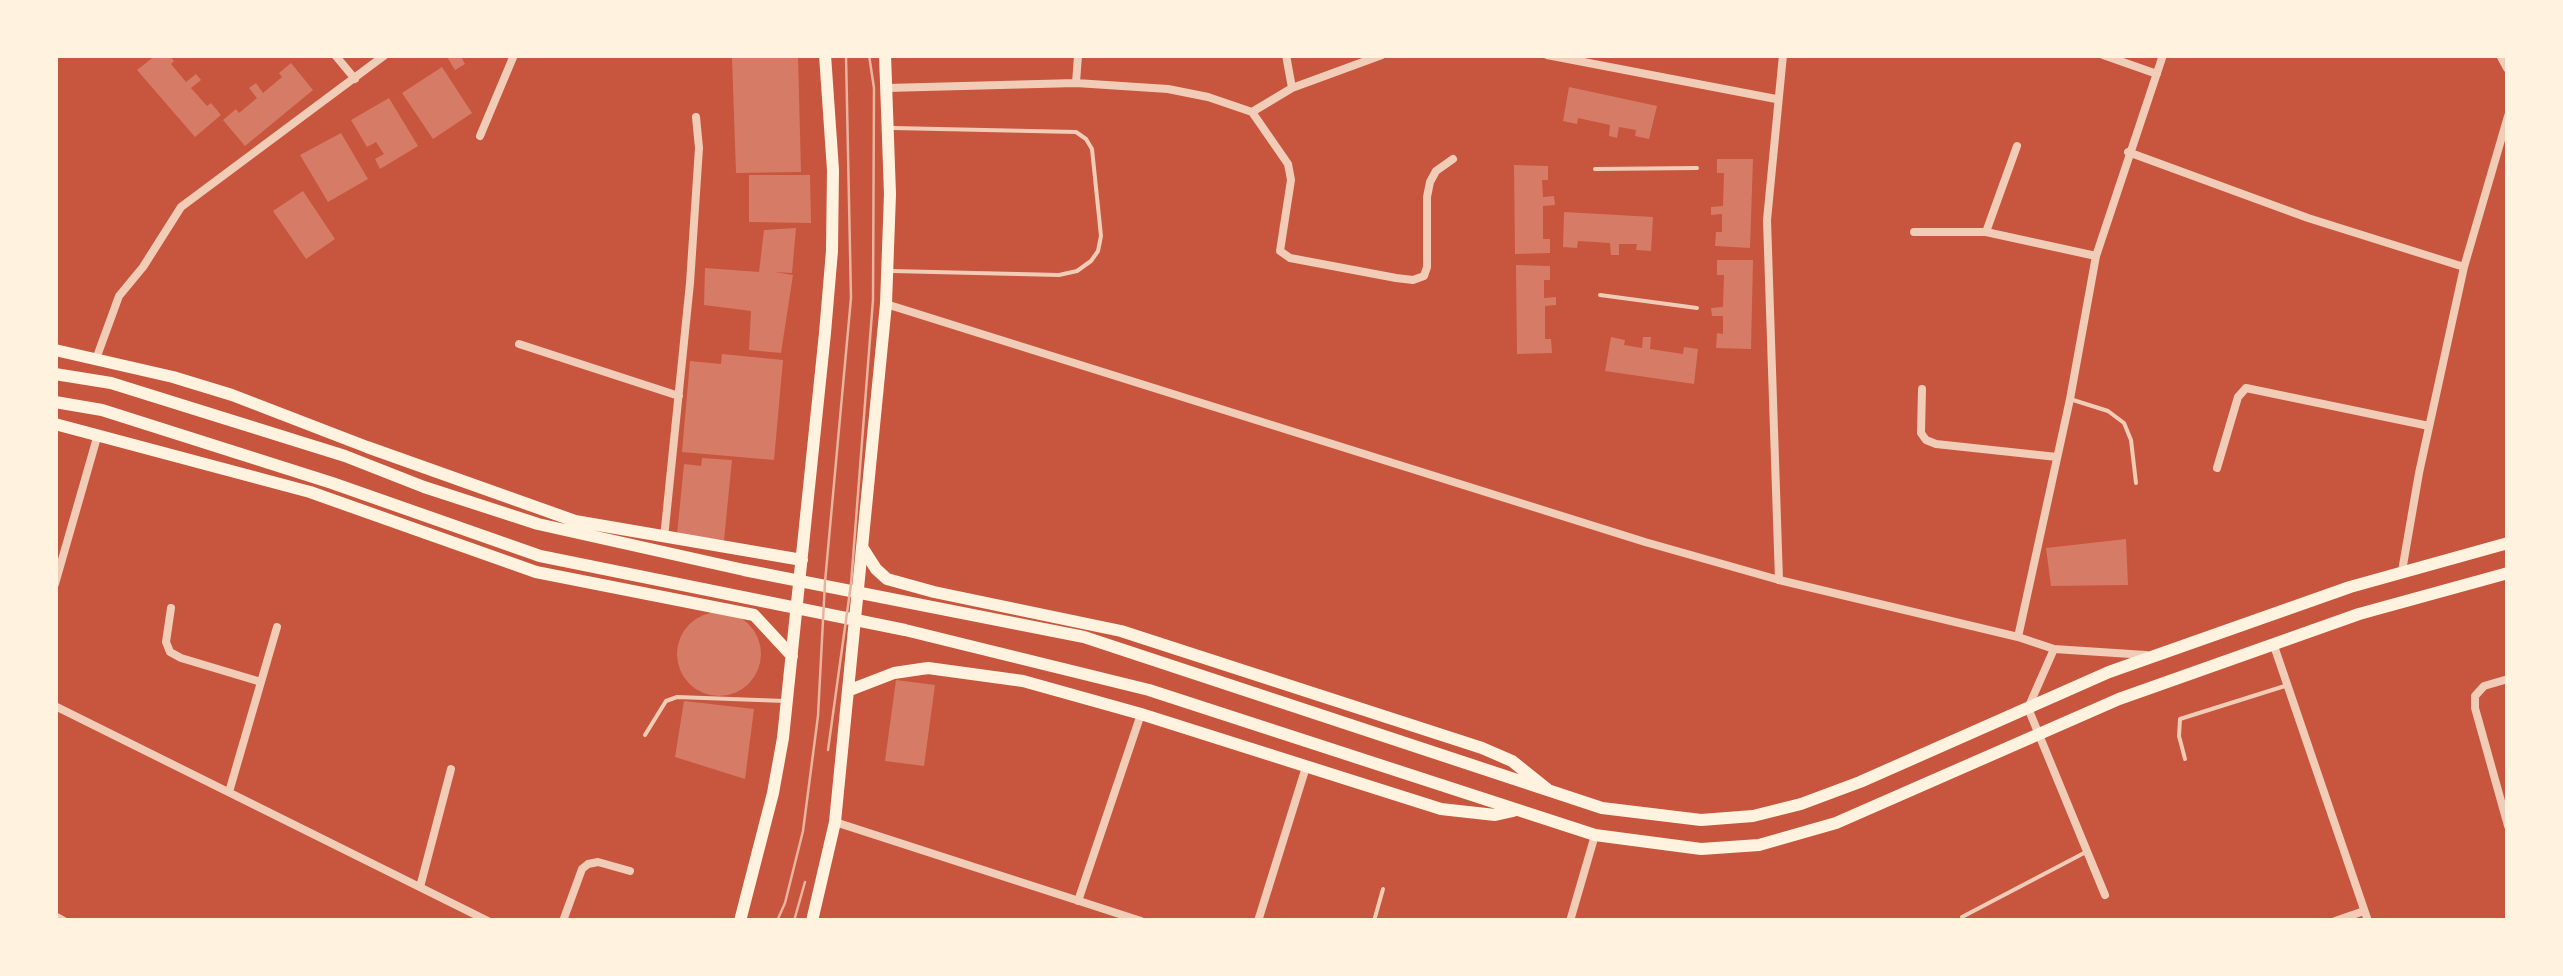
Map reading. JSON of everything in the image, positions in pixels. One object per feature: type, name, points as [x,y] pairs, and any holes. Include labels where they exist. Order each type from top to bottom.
[{"type":"main road","points":[[740,921],[773,793],[802,560],[832,251],[833,170],[825,55]]},
{"type":"main road","points":[[812,921],[835,822],[886,304],[885,55]]},
{"type":"main road","points":[[55,350],[232,395],[575,521],[802,560]]},
{"type":"main road","points":[[55,374],[129,388],[346,456],[538,524],[1084,638],[1602,808],[1701,820],[1753,816],[1801,804],[1860,782],[2109,672],[2264,616],[2508,543]]},
{"type":"main road","points":[[55,402],[102,410],[540,556],[905,630],[1148,690],[1595,835],[1701,849],[1760,845],[1836,824],[2120,699],[2359,614],[2508,573]]},
{"type":"main road","points":[[55,424],[310,492],[536,572],[754,615],[792,656]]},
{"type":"main road","points":[[862,547],[876,569],[888,579],[1122,631],[1482,748],[1537,778],[1549,791]]},
{"type":"main road","points":[[850,690],[894,673],[928,668],[1046,686],[1441,809],[1495,815],[1516,810]]},
{"type":"street","points":[[334,55],[355,78]]},
{"type":"street","points":[[96,358],[119,296],[143,267],[181,207],[385,55]]},
{"type":"street","points":[[480,136],[514,55]]},
{"type":"street","points":[[1076,83],[1078,55]]},
{"type":"street","points":[[1286,55],[1292,88]]},
{"type":"street","points":[[1252,112],[1292,88],[1382,55]]},
{"type":"street","points":[[1547,55],[1776,99]]},
{"type":"street","points":[[1778,580],[1767,220],[1783,55]]},
{"type":"street","points":[[2103,55],[2158,74]]},
{"type":"street","points":[[2018,637],[2070,399],[2096,256],[2163,55]]},
{"type":"street","points":[[2501,55],[2508,68]]},
{"type":"street","points":[[888,88],[1076,83],[1168,89],[1252,112],[1288,164],[1290,196],[1280,251],[1290,258],[1396,278],[1414,280],[1424,276],[1428,267],[1426,196],[1436,171],[1452,160]]},
{"type":"street","points":[[664,538],[698,148],[696,116]]},
{"type":"street","points":[[2402,572],[2464,267],[2508,116]]},
{"type":"street","points":[[1986,232],[2016,146]]},
{"type":"street","points":[[2128,152],[2308,218],[2464,267]]},
{"type":"street","points":[[1914,232],[1986,232],[2096,256]]},
{"type":"street","points":[[886,304],[1644,542],[1778,580],[2054,649],[2158,656]]},
{"type":"street","points":[[519,344],[679,396]]},
{"type":"street","points":[[2217,468],[2238,397],[2246,388],[2429,426]]},
{"type":"street","points":[[1922,389],[1921,433],[1926,440],[2057,457]]},
{"type":"street","points":[[55,584],[98,434]]},
{"type":"street","points":[[171,608],[166,642],[170,652],[261,682]]},
{"type":"street","points":[[228,792],[277,626]]},
{"type":"street","points":[[2273,643],[2368,921]]},
{"type":"street","points":[[2054,649],[2028,708],[2105,895]]},
{"type":"street","points":[[2508,679],[2484,686],[2475,696],[2475,708],[2508,826]]},
{"type":"street","points":[[55,706],[488,921]]},
{"type":"street","points":[[1078,901],[1141,714]]},
{"type":"street","points":[[1258,921],[1306,767]]},
{"type":"street","points":[[420,887],[451,769]]},
{"type":"street","points":[[835,822],[1141,921]]},
{"type":"street","points":[[1570,921],[1595,835]]},
{"type":"street","points":[[563,921],[582,870],[588,864],[598,862],[630,871]]},
{"type":"street","points":[[2336,921],[2364,911]]},
{"type":"street","points":[[55,916],[64,921]]},
{"type":"lane","points":[[887,271],[1059,275],[1092,262],[1101,236],[1092,150],[1076,132],[888,128]]},
{"type":"lane","points":[[1595,169],[1697,168]]},
{"type":"lane","points":[[1600,295],[1697,308]]},
{"type":"lane","points":[[2070,399],[2108,411],[2124,423],[2131,440],[2136,483]]},
{"type":"lane","points":[[2185,760],[2180,720],[2288,685]]},
{"type":"lane","points":[[645,735],[666,701],[676,696],[787,701]]},
{"type":"lane","points":[[1962,916],[2086,852]]},
{"type":"lane","points":[[1374,921],[1383,889]]},
{"type":"building","points":[[156,55],[169,55],[174,61],[171,64],[186,82],[196,74],[201,80],[191,88],[221,115],[195,137],[137,70]]},
{"type":"building","points":[[460,55],[465,64],[455,70],[447,57]]},
{"type":"building","points":[[798,56],[801,172],[736,173],[732,57]]},
{"type":"building","points":[[291,63],[313,90],[245,146],[223,120],[257,98],[249,88],[256,83],[263,93]]},
{"type":"building","points":[[442,67],[472,113],[433,139],[402,93]]},
{"type":"building","points":[[1569,87],[1657,106],[1649,139],[1635,136],[1636,130],[1619,127],[1617,138],[1609,136],[1610,125],[1578,118],[1577,124],[1563,121]]},
{"type":"building","points":[[389,98],[418,146],[380,169],[375,159],[384,154],[376,142],[367,147],[351,120]]},
{"type":"building","points":[[341,133],[368,179],[328,202],[300,155]]},
{"type":"building","points":[[1717,159],[1753,159],[1750,248],[1715,246],[1716,232],[1722,232],[1722,214],[1711,215],[1711,207],[1723,206],[1724,173],[1717,173]]},
{"type":"building","points":[[1514,165],[1548,166],[1548,180],[1542,180],[1543,197],[1554,196],[1555,205],[1543,206],[1543,239],[1550,239],[1550,253],[1515,254]]},
{"type":"building","points":[[749,175],[810,175],[811,223],[749,222]]},
{"type":"building","points":[[303,191],[335,239],[306,259],[273,211]]},
{"type":"building","points":[[1564,212],[1653,217],[1651,251],[1636,250],[1637,244],[1619,244],[1619,255],[1611,255],[1610,243],[1578,241],[1577,248],[1563,247]]},
{"type":"building","points":[[796,228],[792,273],[774,272],[793,275],[781,353],[749,350],[751,311],[704,305],[705,268],[759,272],[764,230]]},
{"type":"building","points":[[1717,260],[1753,260],[1751,349],[1716,348],[1717,333],[1723,334],[1723,316],[1712,316],[1711,308],[1723,307],[1724,275],[1717,275]]},
{"type":"building","points":[[1516,265],[1550,266],[1550,280],[1544,280],[1544,298],[1556,297],[1556,305],[1545,306],[1545,339],[1551,339],[1552,353],[1517,354]]},
{"type":"building","points":[[1611,337],[1625,340],[1624,345],[1642,348],[1643,337],[1651,337],[1650,349],[1683,354],[1684,347],[1698,349],[1694,384],[1605,371]]},
{"type":"building","points":[[722,354],[783,360],[774,460],[682,452],[690,361],[721,364]]},
{"type":"building","points":[[702,458],[732,460],[724,540],[677,535],[684,464],[701,466]]},
{"type":"building","points":[[2126,539],[2128,585],[2051,586],[2046,548]]},
{"type":"building","points":[[719,612],[735,615],[749,624],[758,638],[758,670],[749,684],[735,693],[719,696],[703,693],[689,684],[680,670],[677,654],[680,638],[689,624],[703,615]]},
{"type":"building","points":[[896,680],[935,685],[924,766],[885,761]]},
{"type":"building","points":[[684,701],[754,709],[745,779],[675,757]]},
{"type":"tram line","points":[[777,921],[803,831],[818,716],[825,582],[851,298],[846,55]]},
{"type":"tram line","points":[[828,750],[851,584],[873,300],[874,88],[869,55]]},
{"type":"tram line","points":[[794,921],[805,882]]}]
